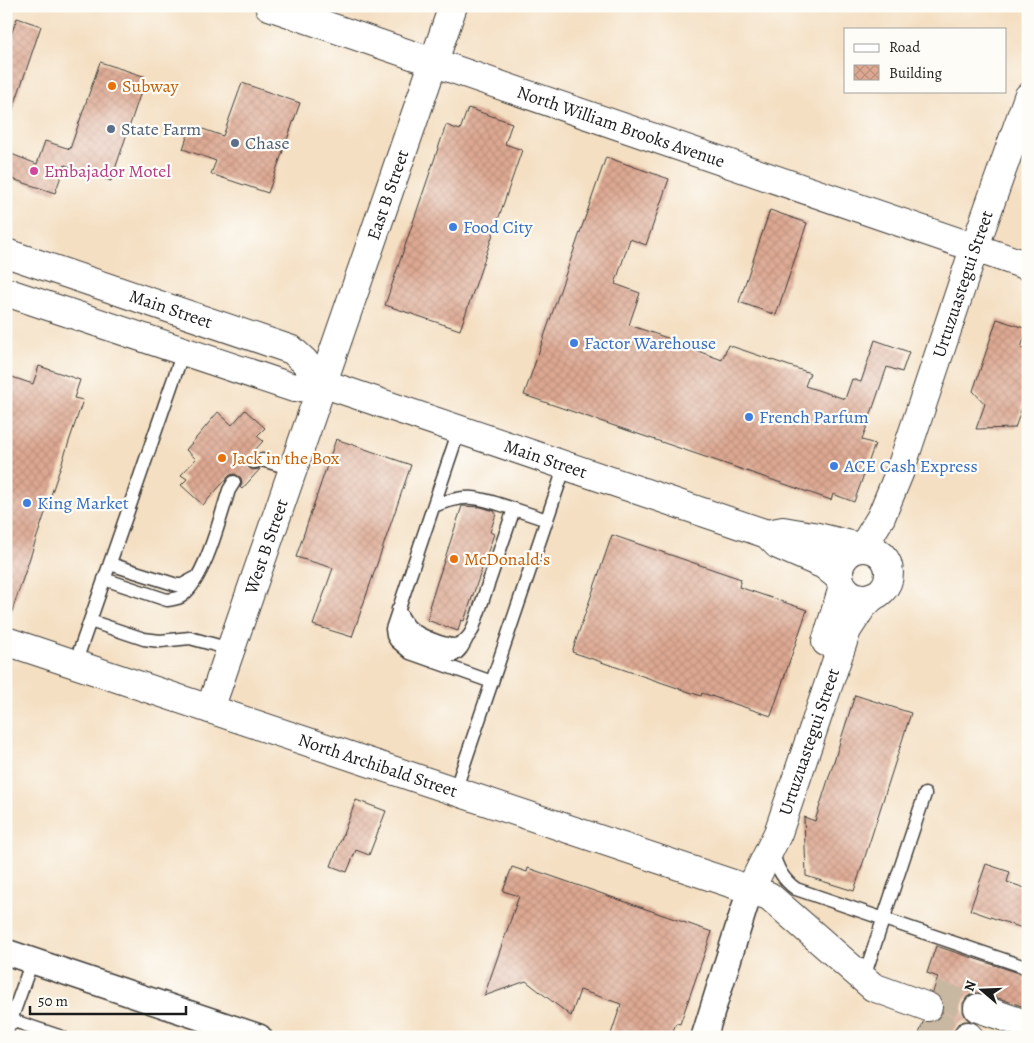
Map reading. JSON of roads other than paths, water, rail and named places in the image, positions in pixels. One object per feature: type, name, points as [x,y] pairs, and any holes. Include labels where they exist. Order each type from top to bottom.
[{"type":"main road","name":"North William Brooks Avenue","points":[[269,6],[1028,266]]},
{"type":"main road","name":"East B Street","points":[[322,384],[453,6]]},
{"type":"main road","name":"Urtuzuastegui Street","points":[[861,547],[881,517],[900,470],[974,249],[1028,97]]},
{"type":"main road","name":"Main Street","points":[[6,253],[292,350],[304,361],[322,384]]},
{"type":"main road","name":"Main Street","points":[[6,292],[294,388],[322,384],[767,534],[778,545],[824,565],[841,582]]},
{"type":"main road","name":"West B Street","points":[[210,709],[322,384]]},
{"type":"main road","name":"Urtuzuastegui Street","points":[[889,570],[891,546],[902,495],[900,470]]},
{"type":"main road","name":"Main Street","points":[[767,534],[783,531],[861,547]]},
{"type":"main road","points":[[861,547],[880,553],[889,570],[887,583],[884,588],[873,596],[865,598],[856,598],[848,594],[841,582],[841,561],[852,550],[861,547]]},
{"type":"main road","name":"Urtuzuastegui Street","points":[[762,895],[764,829],[834,618],[841,582]]},
{"type":"main road","name":"Urtuzuastegui Street","points":[[762,895],[772,847],[847,630],[854,618],[873,596]]},
{"type":"main road","name":"North Archibald Street","points":[[6,641],[762,895]]},
{"type":"main road","points":[[762,895],[879,990],[928,1007]]},
{"type":"main road","points":[[972,1026],[1028,1025]]},
{"type":"main road","points":[[972,1026],[1015,1037]]},
{"type":"street","name":"Urtuzuastegui Street","points":[[704,1037],[762,895]]},
{"type":"street","points":[[6,952],[209,1024],[259,1037]]},
{"type":"lane","points":[[75,664],[183,352]]},
{"type":"lane","points":[[459,430],[392,629],[393,636],[402,648],[410,654],[492,682]]},
{"type":"lane","points":[[254,462],[262,460],[293,469]]},
{"type":"lane","points":[[455,791],[565,466]]},
{"type":"lane","points":[[104,579],[167,600],[183,596],[201,570],[229,490],[234,482]]},
{"type":"lane","points":[[434,506],[449,500],[471,496],[547,520]]},
{"type":"lane","points":[[397,613],[410,628],[420,635],[453,645],[460,644],[467,638],[472,631],[514,509]]},
{"type":"lane","points":[[110,564],[177,585],[182,585],[197,578]]},
{"type":"lane","points":[[90,621],[144,639],[160,641],[190,638],[230,649]]},
{"type":"lane","points":[[864,977],[925,794]]},
{"type":"lane","points":[[772,847],[774,860],[779,870],[796,889],[1028,968]]},
{"type":"lane","points":[[6,1034],[32,961]]},
{"type":"lane","points":[[11,1020],[62,1037]]},
{"type":"tunnel","points":[[933,994],[978,1008]]},
{"type":"tunnel","points":[[924,1021],[968,1036]]},
{"type":"place","name":"Subway","points":[[112,86]]},
{"type":"place","name":"State Farm","points":[[111,129]]},
{"type":"place","name":"Chase","points":[[235,143]]},
{"type":"place","name":"Embajador Motel","points":[[34,171]]},
{"type":"place","name":"Food City","points":[[453,227]]},
{"type":"place","name":"Factor Warehouse","points":[[574,343]]},
{"type":"place","name":"French Parfum","points":[[749,417]]},
{"type":"place","name":"Jack in the Box","points":[[222,458]]},
{"type":"place","name":"ACE Cash Express","points":[[834,466]]},
{"type":"place","name":"King Market","points":[[27,503]]},
{"type":"place","name":"McDonald's","points":[[454,559]]}]
